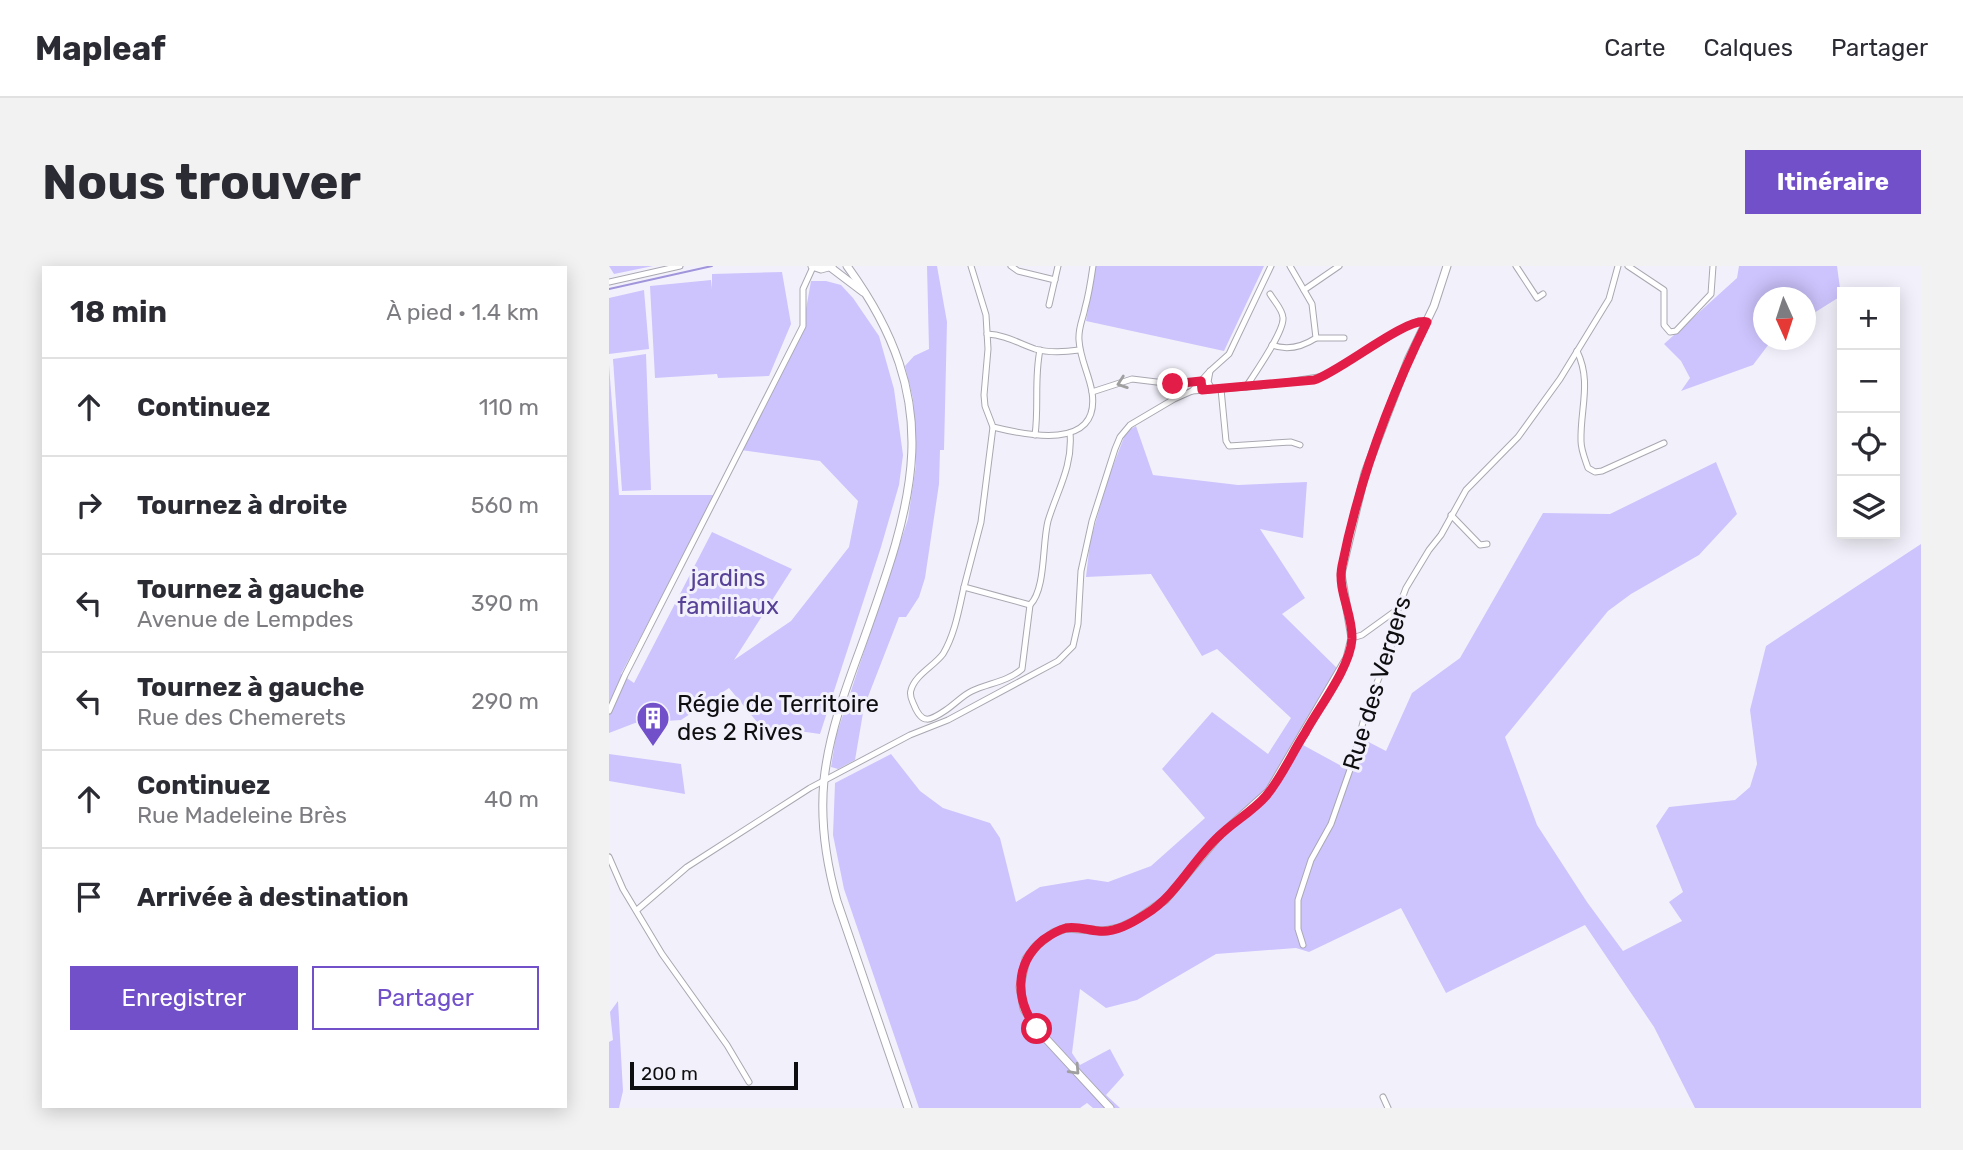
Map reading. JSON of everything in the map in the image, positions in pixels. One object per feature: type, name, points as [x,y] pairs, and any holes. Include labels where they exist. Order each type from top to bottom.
[{"type":"street","points":[[609,282],[680,266]]},
{"type":"street","points":[[609,711],[803,326],[803,289],[813,266],[831,267],[865,293]]},
{"type":"street","points":[[847,266],[886,327],[904,377],[911,425],[911,474],[899,537],[832,736],[824,780],[824,822],[828,866],[844,922],[908,1108]]},
{"type":"street","points":[[971,266],[986,315],[984,395],[985,407],[993,427],[981,522],[948,644],[932,667],[916,680],[910,691],[919,717],[923,720],[942,712],[973,690],[997,683],[1022,669],[1031,605],[1035,600],[1049,521],[1069,465],[1070,433]]},
{"type":"street","points":[[1011,266],[1018,271],[1055,280]]},
{"type":"street","points":[[1049,305],[1058,266]]},
{"type":"street","points":[[993,427],[1035,435],[1070,433],[1090,415],[1092,392],[1079,349],[1081,323],[1093,266]]},
{"type":"street","points":[[637,910],[687,867],[824,780],[910,734],[948,720],[1058,661],[1067,653],[1073,646],[1078,624],[1081,571],[1092,521],[1120,437],[1137,420],[1192,391],[1230,354],[1271,266]]},
{"type":"street","points":[[1290,266],[1312,304],[1316,338]]},
{"type":"street","points":[[1304,290],[1339,266]]},
{"type":"street","points":[[1110,1108],[1027,1015],[1020,987],[1026,959],[1036,946],[1060,930],[1073,927],[1096,931],[1113,930],[1136,920],[1165,900],[1218,837],[1269,791],[1343,666],[1352,638],[1341,583],[1343,564],[1365,473],[1395,391],[1427,322],[1447,266]]},
{"type":"street","points":[[1516,266],[1540,296],[1530,305]]},
{"type":"street","name":"Rue des Vergers","points":[[1303,945],[1298,929],[1298,900],[1311,860],[1331,824],[1352,764],[1366,710],[1394,639],[1398,609],[1406,588],[1466,491],[1518,437],[1577,351],[1609,299],[1618,266]]},
{"type":"street","points":[[1628,266],[1664,290],[1664,326],[1670,332],[1676,331],[1711,294],[1713,266]]},
{"type":"street","points":[[1246,387],[1283,322],[1283,315],[1270,294]]},
{"type":"street","points":[[1192,391],[1261,386],[1325,376],[1417,321],[1427,322]]},
{"type":"street","points":[[987,334],[1003,335],[1040,350],[1057,352],[1079,349]]},
{"type":"street","points":[[1272,345],[1287,349],[1309,343],[1316,338],[1344,338]]},
{"type":"street","points":[[1035,435],[1040,350]]},
{"type":"street","points":[[1577,351],[1584,370],[1581,445],[1588,468],[1595,472],[1602,471],[1664,443]]},
{"type":"street","points":[[1258,369],[1261,386]]},
{"type":"street","points":[[1210,371],[1208,382],[1212,390]]},
{"type":"street","points":[[1092,392],[1132,379],[1173,384],[1201,381]]},
{"type":"street","points":[[1201,381],[1202,390]]},
{"type":"street","points":[[1221,389],[1226,441],[1229,446],[1290,442],[1300,445]]},
{"type":"street","points":[[1451,515],[1480,545],[1487,544]]},
{"type":"street","points":[[964,587],[1031,605]]},
{"type":"street","points":[[1352,638],[1362,635],[1398,609]]},
{"type":"street","points":[[609,857],[623,889],[662,954],[727,1045],[749,1082]]},
{"type":"street","points":[[1383,1097],[1388,1108]]},
{"type":"green space","points":[[609,266],[653,266],[614,274]]},
{"type":"green space","points":[[927,266],[937,266],[947,322],[944,450],[940,450],[939,484],[925,578],[919,597],[906,617],[899,617],[864,707],[855,760],[838,769],[831,767],[836,736],[908,519],[916,465],[913,399],[905,366],[914,356],[929,349]]},
{"type":"green space","points":[[1096,266],[1264,266],[1224,351],[1086,321]]},
{"type":"green space","points":[[1739,266],[1837,266],[1840,287],[1837,287],[1837,299],[1816,312],[1816,287],[1753,287],[1753,350],[1764,350],[1753,365],[1681,391],[1690,378],[1681,361],[1664,344],[1737,278]]},
{"type":"green space","points":[[782,272],[791,324],[769,376],[718,378],[717,374],[655,378],[650,286],[711,280],[712,289],[712,274]]},
{"type":"green space","name":"jardins familiaux","points":[[811,281],[841,285],[879,336],[894,389],[903,455],[899,485],[881,547],[820,734],[762,728],[729,688],[681,720],[635,723],[609,733],[609,365],[619,495],[716,495],[621,674],[634,683],[712,532],[792,569],[734,660],[791,621],[849,547],[858,501],[820,461],[741,450],[803,326]]},
{"type":"green space","points":[[644,290],[649,349],[609,354],[609,298]]},
{"type":"green space","points":[[646,354],[651,490],[622,491],[613,359]]},
{"type":"green space","points":[[1136,426],[1153,475],[1238,485],[1307,482],[1303,538],[1260,529],[1305,598],[1282,614],[1343,674],[1303,745],[1347,769],[1357,736],[1386,751],[1412,693],[1460,658],[1543,513],[1610,514],[1716,462],[1737,514],[1699,555],[1631,594],[1608,611],[1505,737],[1537,825],[1587,902],[1623,951],[1682,921],[1669,902],[1683,892],[1656,826],[1669,807],[1735,800],[1750,787],[1757,764],[1750,710],[1766,646],[1921,544],[1921,1108],[1695,1108],[1654,1027],[1585,925],[1446,993],[1401,908],[1309,952],[1296,948],[1216,954],[1137,1000],[1106,1008],[1080,989],[1072,1053],[1080,1065],[1110,1049],[1124,1075],[1106,1095],[1120,1108],[1093,1108],[1087,1103],[1080,1108],[919,1108],[844,889],[833,835],[835,783],[891,754],[920,791],[943,808],[990,823],[1000,838],[1016,902],[1040,887],[1088,879],[1108,882],[1151,866],[1205,818],[1162,769],[1212,712],[1268,754],[1291,718],[1217,649],[1202,656],[1151,574],[1086,577],[1090,542],[1108,479],[1126,432]]},
{"type":"green space","points":[[609,754],[681,764],[685,794],[609,781]]},
{"type":"green space","points":[[618,1001],[623,1091],[619,1108],[609,1108],[609,1042],[613,1040],[610,1012]]},
{"type":"waterway","points":[[609,289],[712,266]]},
{"type":"place","name":"Régie de Territoire des 2 Rives","points":[[653,748]]},
{"type":"route","points":[[1037,1029],[1024,1009],[1020,987],[1026,959],[1036,946],[1053,933],[1066,928],[1104,932],[1119,928],[1149,913],[1165,900],[1218,837],[1265,797],[1343,666],[1352,638],[1341,574],[1365,473],[1395,391],[1427,322],[1417,321],[1335,371],[1314,380],[1202,390],[1201,381],[1173,384]]}]
